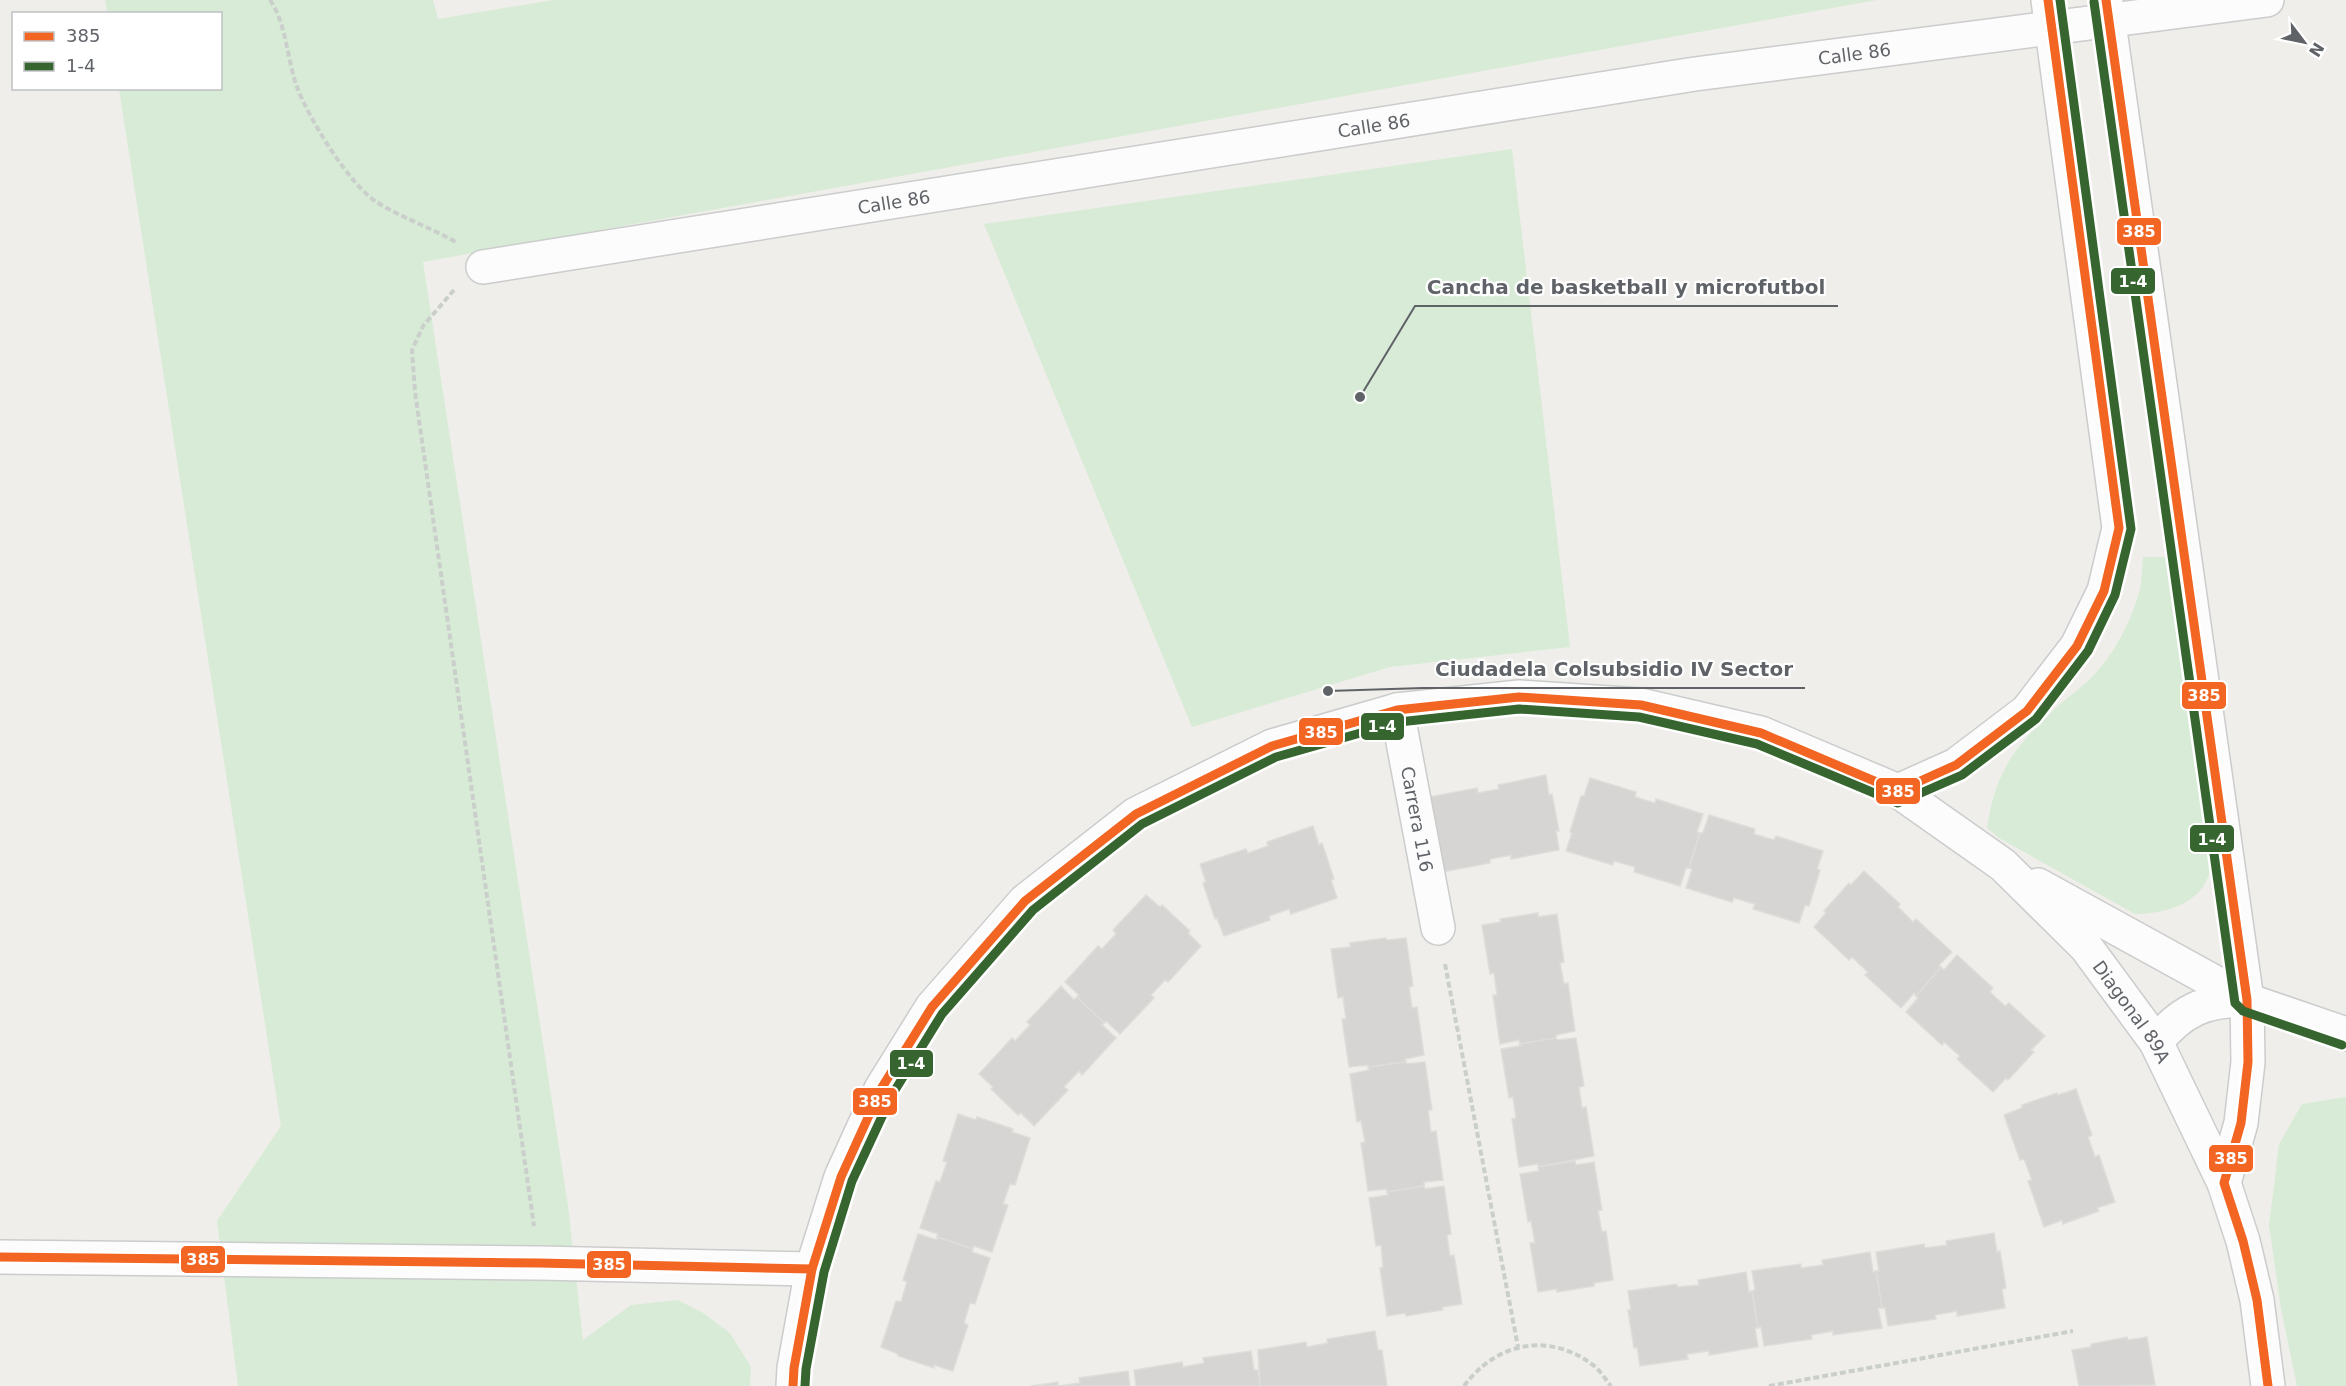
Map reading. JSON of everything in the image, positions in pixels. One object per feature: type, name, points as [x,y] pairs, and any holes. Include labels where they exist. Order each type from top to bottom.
[{"type":"street","name":"Calle 86","points":[[483,267],[1695,74],[2050,14],[2267,0]]},
{"type":"street","points":[[2108,11],[2247,1000],[2248,1062],[2241,1123],[2224,1183],[2243,1240],[2257,1300],[2268,1386]]},
{"type":"street","points":[[1898,791],[1956,765],[2027,711],[2077,646],[2104,591],[2120,528],[2050,14]]},
{"type":"street","name":"Diagonal 89A","points":[[793,1386],[794,1368],[812,1269],[841,1177],[880,1089],[932,1007],[1025,901],[1136,814],[1272,746],[1397,710],[1519,697],[1641,705],[1761,733],[1898,791],[2003,865],[2247,1000],[2346,1035]]},
{"type":"street","name":"Carrera 116","points":[[1397,710],[1438,928]]},
{"type":"street","name":"Diagonal 89A","points":[[2003,865],[2086,947],[2156,1042],[2224,1183]]},
{"type":"street","points":[[2156,1042],[2169,1026],[2186,1013],[2205,1004],[2226,1000],[2247,1000]]},
{"type":"street","points":[[0,1257],[539,1263],[812,1269]]},
{"type":"path","points":[[270,0],[277,14],[297,87],[340,163],[362,190],[376,202],[458,243],[483,267],[448,295],[423,326],[412,350],[415,392],[539,1263]]},
{"type":"path","points":[[1438,928],[1518,1347]]},
{"type":"path","points":[[1768,1386],[2073,1331]]},
{"type":"path","points":[[1464,1386],[1475,1371],[1495,1356],[1518,1347],[1545,1345],[1572,1352],[1594,1366],[1611,1386]]},
{"type":"green space","points":[[105,0],[433,0],[438,19],[553,0],[1877,0],[423,262],[568,1206],[583,1340],[631,1305],[678,1300],[703,1313],[730,1333],[751,1367],[750,1386],[238,1386],[217,1221],[281,1126],[119,90],[222,90],[222,12],[107,12]]},
{"type":"green space","points":[[1512,149],[1570,647],[1390,667],[1192,727],[984,224]]},
{"type":"green space","points":[[2143,557],[2169,557],[2211,853],[2208,877],[2196,895],[2167,910],[2135,914],[1999,838],[1987,828],[2002,775],[2019,747],[2042,721],[2091,678],[2107,659],[2121,636],[2140,589]]},
{"type":"green space","points":[[2346,1097],[2346,1386],[2297,1386],[2281,1309],[2269,1225],[2279,1144],[2302,1104]]},
{"type":"building","points":[[1546,775],[1559,831],[1556,831],[1559,850],[1511,859],[1511,855],[1490,859],[1490,863],[1442,872],[1429,797],[1477,788],[1478,793],[1499,789],[1498,785]]},
{"type":"building","points":[[1590,778],[1636,792],[1635,797],[1655,803],[1656,799],[1703,814],[1697,832],[1700,833],[1689,868],[1686,868],[1680,886],[1634,872],[1635,867],[1614,861],[1613,865],[1566,851],[1581,796],[1584,796]]},
{"type":"building","points":[[1709,815],[1755,829],[1754,834],[1774,840],[1776,836],[1823,851],[1809,906],[1805,905],[1799,923],[1753,909],[1755,904],[1734,898],[1732,902],[1686,888],[1692,869],[1689,868],[1700,833],[1703,833]]},
{"type":"building","points":[[1313,826],[1319,845],[1322,843],[1334,879],[1331,880],[1337,898],[1291,914],[1289,909],[1269,916],[1270,920],[1224,936],[1217,918],[1215,919],[1203,883],[1206,882],[1200,864],[1246,849],[1248,853],[1268,846],[1267,842]]},
{"type":"building","points":[[1864,871],[1900,904],[1898,907],[1913,922],[1916,919],[1952,952],[1939,965],[1941,967],[1916,996],[1914,993],[1901,1008],[1865,975],[1868,972],[1852,957],[1849,960],[1814,927],[1826,913],[1824,911],[1849,883],[1851,885]]},
{"type":"building","points":[[1146,895],[1160,907],[1162,905],[1190,931],[1188,933],[1201,946],[1168,982],[1165,980],[1151,995],[1154,998],[1120,1034],[1106,1021],[1104,1023],[1065,982],[1098,946],[1102,949],[1116,934],[1113,930]]},
{"type":"building","points":[[1538,913],[1538,917],[1557,914],[1564,962],[1560,963],[1564,984],[1568,983],[1575,1031],[1556,1035],[1556,1038],[1520,1044],[1519,1040],[1500,1044],[1493,995],[1497,995],[1494,973],[1490,974],[1482,925],[1501,922],[1500,919]]},
{"type":"building","points":[[1386,938],[1387,940],[1406,938],[1413,986],[1409,987],[1412,1008],[1417,1007],[1424,1055],[1405,1059],[1406,1062],[1349,1067],[1342,1019],[1346,1019],[1343,997],[1338,998],[1331,949],[1350,947],[1350,943]]},
{"type":"building","points":[[1957,955],[1993,988],[1990,992],[2005,1006],[2009,1003],[2045,1036],[2031,1050],[2034,1052],[2008,1080],[2006,1078],[1993,1092],[1957,1059],[1960,1056],[1944,1042],[1942,1045],[1906,1012],[1918,998],[1916,996],[1941,967],[1944,970]]},
{"type":"building","points":[[1061,986],[1074,1000],[1077,997],[1116,1038],[1082,1075],[1079,1071],[1064,1087],[1068,1090],[1034,1126],[1021,1113],[1018,1115],[979,1074],[1012,1038],[1015,1041],[1030,1025],[1027,1022]]},
{"type":"building","points":[[1556,1038],[1557,1040],[1576,1038],[1584,1086],[1579,1087],[1582,1108],[1586,1107],[1594,1156],[1538,1167],[1538,1164],[1519,1167],[1512,1119],[1516,1118],[1513,1097],[1509,1098],[1501,1049]]},
{"type":"building","points":[[1406,1062],[1406,1064],[1425,1062],[1432,1110],[1428,1110],[1431,1132],[1436,1131],[1443,1180],[1424,1182],[1424,1186],[1387,1192],[1387,1189],[1368,1191],[1361,1143],[1365,1142],[1361,1121],[1357,1122],[1350,1074],[1369,1070],[1368,1067]]},
{"type":"building","points":[[2076,1089],[2092,1135],[2088,1137],[2095,1157],[2099,1155],[2115,1202],[2097,1208],[2099,1211],[2063,1224],[2062,1220],[2044,1227],[2028,1181],[2032,1180],[2024,1159],[2020,1160],[2004,1115],[2022,1108],[2022,1105]]},
{"type":"building","points":[[958,1114],[976,1120],[977,1117],[1013,1129],[1012,1132],[1030,1138],[1015,1185],[1010,1184],[1003,1204],[1008,1205],[992,1252],[974,1246],[973,1249],[937,1237],[938,1234],[920,1228],[936,1181],[940,1182],[947,1162],[943,1161]]},
{"type":"building","points":[[1575,1161],[1576,1165],[1594,1162],[1602,1210],[1598,1211],[1602,1232],[1606,1231],[1613,1280],[1594,1283],[1594,1286],[1557,1292],[1557,1289],[1538,1292],[1530,1243],[1535,1243],[1531,1221],[1528,1222],[1520,1174],[1539,1171],[1538,1167]]},
{"type":"building","points":[[1424,1186],[1425,1189],[1444,1186],[1451,1234],[1447,1235],[1450,1256],[1454,1255],[1462,1304],[1442,1307],[1443,1310],[1406,1316],[1405,1313],[1387,1316],[1380,1268],[1383,1267],[1381,1245],[1376,1246],[1369,1198],[1388,1195],[1387,1192]]},
{"type":"building","points":[[1994,1233],[1997,1252],[2000,1251],[2006,1288],[2002,1289],[2005,1308],[1957,1316],[1957,1311],[1935,1315],[1936,1319],[1888,1326],[1885,1308],[1882,1308],[1876,1271],[1879,1271],[1876,1252],[1924,1244],[1925,1248],[1947,1245],[1946,1241]]},
{"type":"building","points":[[918,1234],[937,1240],[937,1237],[973,1249],[972,1252],[990,1258],[975,1304],[970,1303],[964,1323],[968,1325],[953,1371],[934,1365],[934,1368],[898,1356],[881,1347],[896,1301],[901,1302],[907,1282],[903,1280]]},
{"type":"building","points":[[1870,1252],[1873,1272],[1876,1271],[1882,1308],[1878,1308],[1882,1328],[1833,1335],[1833,1331],[1811,1335],[1812,1339],[1764,1346],[1761,1327],[1758,1328],[1752,1291],[1755,1290],[1752,1271],[1801,1264],[1801,1268],[1823,1265],[1822,1260]]},
{"type":"building","points":[[1746,1272],[1749,1292],[1752,1291],[1758,1328],[1755,1328],[1758,1347],[1709,1355],[1709,1351],[1687,1354],[1688,1359],[1640,1366],[1637,1347],[1634,1348],[1628,1310],[1631,1310],[1628,1291],[1677,1284],[1677,1287],[1699,1285],[1698,1280]]},
{"type":"building","points":[[1375,1331],[1378,1350],[1382,1350],[1387,1386],[1260,1386],[1258,1350],[1306,1342],[1307,1347],[1328,1343],[1327,1339]]},
{"type":"building","points":[[2127,1337],[2128,1340],[2147,1337],[2155,1385],[2079,1386],[2072,1350]]},
{"type":"building","points":[[1251,1351],[1254,1370],[1258,1370],[1260,1386],[1136,1386],[1134,1370],[1182,1362],[1183,1367],[1204,1363],[1203,1358]]},
{"type":"building","points":[[1128,1371],[1130,1386],[1059,1386],[1080,1383],[1079,1378]]},
{"type":"building","points":[[1058,1382],[1058,1386],[1031,1386]]},
{"type":"transit line","name":"385","points":[[793,1386],[794,1368],[812,1269],[841,1177],[881,1089],[932,1007],[1025,901],[1136,814],[1272,746],[1397,710],[1519,697],[1641,705],[1761,733],[1898,791],[1956,765],[2027,711],[2077,646],[2104,591],[2119,528],[2048,0]]},
{"type":"transit line","name":"1-4","points":[[805,1386],[806,1369],[824,1272],[852,1181],[892,1095],[942,1014],[1033,910],[1142,824],[1276,757],[1399,722],[1519,709],[1639,717],[1757,744],[1898,803],[1962,775],[2036,719],[2088,651],[2115,595],[2131,529],[2060,0]]},
{"type":"transit line","name":"385","points":[[2106,0],[2247,1000],[2248,1062],[2241,1123],[2224,1183],[2243,1241],[2257,1300],[2268,1386]]},
{"type":"transit line","name":"1-4","points":[[2094,2],[2235,1003],[2243,1011],[2342,1045]]},
{"type":"transit line","name":"385","points":[[0,1257],[539,1263],[812,1269]]},
{"type":"place","name":"Cancha de basketball y microfutbol","points":[[1360,397]]},
{"type":"place","name":"Ciudadela Colsubsidio IV Sector","points":[[1328,691]]}]
